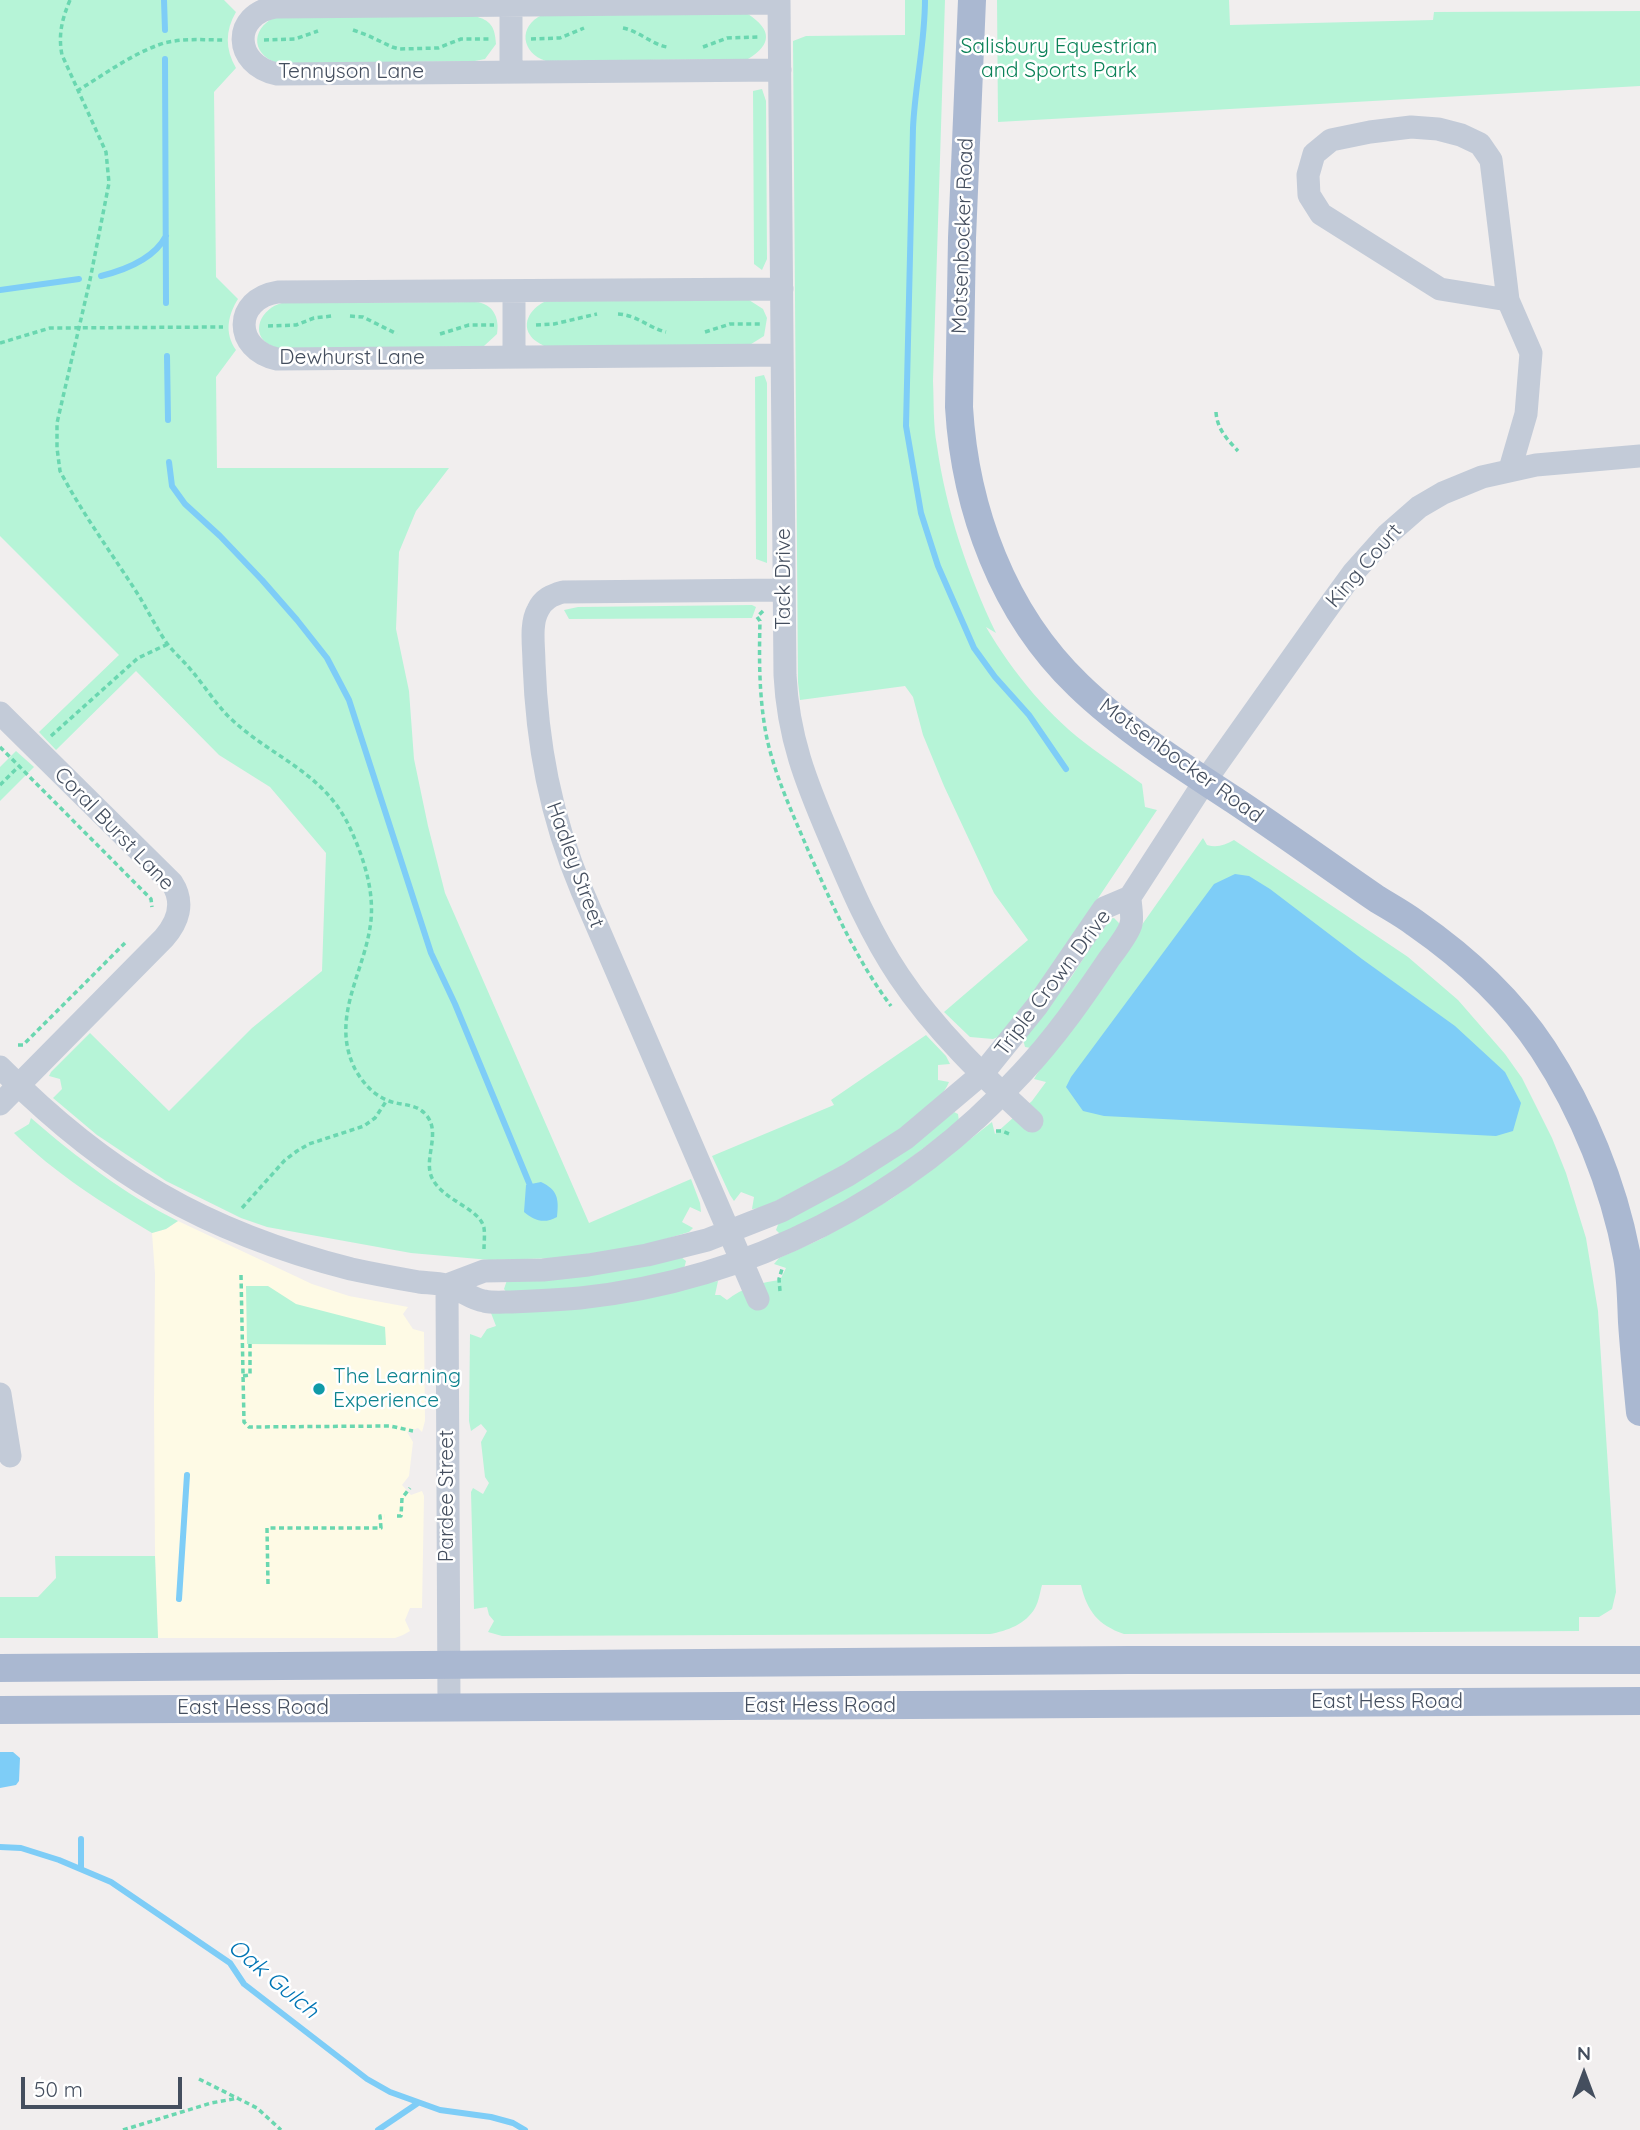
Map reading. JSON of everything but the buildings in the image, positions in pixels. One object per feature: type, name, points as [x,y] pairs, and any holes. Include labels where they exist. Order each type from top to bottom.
[{"type":"main road","name":"Motsenbocker Road","points":[[972,0],[962,238],[959,407],[964,461],[975,508],[1008,591],[1042,645],[1078,685],[1103,707],[1205,781],[1444,944],[1490,984],[1530,1031],[1590,1135],[1615,1210],[1628,1259],[1640,1412]]},
{"type":"main road","name":"East Hess Road","points":[[0,1668],[1114,1660],[1640,1660]]},
{"type":"main road","name":"East Hess Road","points":[[0,1710],[1640,1701]]},
{"type":"street","name":"Tennyson Lane","points":[[779,1],[276,7],[263,10],[254,16],[244,31],[243,40],[244,49],[252,62],[261,69],[277,74],[780,70]]},
{"type":"street","name":"Tack Drive","points":[[779,1],[785,675],[788,715],[799,764],[854,894],[891,965],[938,1027],[1032,1121]]},
{"type":"street","points":[[511,5],[511,72]]},
{"type":"street","points":[[1508,300],[1440,289],[1321,214],[1309,195],[1308,175],[1314,154],[1331,140],[1411,127],[1438,129],[1461,135],[1480,144],[1491,160],[1508,300],[1531,353],[1526,414],[1510,469]]},
{"type":"street","name":"Dewhurst Lane","points":[[782,289],[278,292],[263,296],[249,308],[245,317],[247,340],[253,348],[277,359],[782,355]]},
{"type":"street","points":[[514,291],[514,357]]},
{"type":"street","name":"King Court","points":[[1205,781],[1353,573],[1387,535],[1419,507],[1443,493],[1510,469],[1605,457],[1640,456]]},
{"type":"street","name":"Hadley Street","points":[[758,1299],[582,891],[557,824],[542,760],[536,701],[534,623],[537,594],[783,590]]},
{"type":"street","name":"Coral Burst Lane","points":[[0,713],[172,883],[181,907],[176,922],[164,938],[0,1104]]},
{"type":"street","name":"Triple Crown Drive","points":[[447,1285],[484,1271],[543,1270],[612,1262],[687,1246],[730,1233],[781,1211],[859,1168],[906,1138],[983,1073],[1032,1014],[1104,908],[1130,897],[1205,781]]},
{"type":"street","name":"Triple Crown Drive","points":[[0,1067],[67,1130],[115,1167],[166,1199],[209,1221],[259,1241],[316,1259],[383,1275],[447,1285],[483,1301],[569,1299],[661,1285],[742,1260],[797,1239],[895,1183],[945,1147],[1003,1094],[1056,1034],[1131,924],[1130,897]]},
{"type":"street","name":"Pardee Street","points":[[447,1285],[449,1706]]},
{"type":"street","points":[[0,1394],[10,1456]]},
{"type":"path","points":[[70,0],[61,25],[59,40],[62,55],[100,137],[109,167],[106,205],[57,423],[60,471],[168,644],[228,715],[251,735],[310,775],[331,797],[349,825],[361,853],[369,883],[371,919],[347,1007],[347,1041],[353,1064],[366,1086],[387,1100],[417,1108],[429,1118],[432,1133],[430,1175],[443,1194],[468,1209],[482,1223],[484,1249]]},
{"type":"path","points":[[525,39],[560,38],[578,29],[592,27]]},
{"type":"path","points":[[621,28],[629,29],[657,45],[675,47]]},
{"type":"path","points":[[259,40],[295,39],[329,30]]},
{"type":"path","points":[[352,30],[400,49],[438,48],[461,39],[496,39]]},
{"type":"path","points":[[695,47],[711,45],[727,37],[765,37]]},
{"type":"path","points":[[77,91],[145,51],[164,43],[183,40],[228,40]]},
{"type":"path","points":[[527,325],[554,324],[605,314]]},
{"type":"path","points":[[618,314],[628,314],[658,330],[672,333]]},
{"type":"path","points":[[259,327],[291,326],[321,316],[359,316],[393,333],[403,335]]},
{"type":"path","points":[[699,333],[730,324],[768,324]]},
{"type":"path","points":[[435,335],[469,325],[499,325]]},
{"type":"path","points":[[0,343],[40,329],[232,327]]},
{"type":"path","points":[[1216,412],[1222,432],[1238,451]]},
{"type":"path","points":[[47,740],[138,658],[168,644]]},
{"type":"path","points":[[0,747],[151,899],[151,917]]},
{"type":"path","points":[[0,785],[26,760]]},
{"type":"path","points":[[152,907],[181,907]]},
{"type":"path","points":[[18,1045],[23,1045],[132,937]]},
{"type":"path","points":[[242,1208],[285,1160],[297,1151],[309,1144],[364,1126],[375,1118],[387,1100]]},
{"type":"path","points":[[241,1275],[244,1422],[249,1427],[390,1426],[412,1431]]},
{"type":"path","points":[[243,1376],[250,1375],[250,1344]]},
{"type":"path","points":[[397,1516],[401,1516],[402,1498],[410,1488]]},
{"type":"path","points":[[268,1584],[267,1528],[381,1528],[380,1516],[385,1516]]},
{"type":"path","points":[[200,2079],[264,2113],[281,2130]]},
{"type":"path","points":[[122,2130],[218,2101],[239,2098]]},
{"type":"shaded area","points":[[178,1221],[312,1284],[349,1296],[408,1307],[403,1314],[413,1329],[424,1332],[425,1421],[422,1432],[418,1428],[407,1432],[413,1442],[409,1476],[402,1485],[411,1495],[422,1491],[424,1496],[422,1608],[410,1608],[405,1620],[410,1631],[403,1635],[395,1638],[158,1638],[155,1556],[155,1274],[152,1233],[166,1229]]},
{"type":"green space","points":[[0,0],[224,0],[236,12],[228,40],[236,68],[214,92],[216,277],[238,299],[229,324],[230,337],[236,350],[216,377],[217,468],[449,468],[416,511],[399,552],[396,629],[409,691],[414,759],[445,893],[589,1223],[691,1179],[701,1212],[690,1207],[682,1222],[693,1228],[689,1232],[639,1247],[559,1258],[490,1260],[411,1253],[267,1227],[241,1218],[166,1181],[97,1135],[53,1098],[62,1089],[60,1079],[49,1076],[51,1072],[90,1033],[169,1111],[252,1028],[322,971],[326,853],[270,787],[219,755],[136,671],[56,750],[39,732],[119,655],[0,536]]},
{"type":"green space","points":[[905,0],[945,0],[934,422],[946,494],[959,542],[996,633],[986,627],[1008,661],[1047,709],[1062,723],[1142,784],[1145,807],[1157,810],[1034,994],[1000,1036],[993,1039],[970,1037],[944,1012],[1028,940],[994,893],[944,786],[923,735],[913,697],[905,686],[800,700],[798,682],[793,41],[806,36],[905,35]]},
{"type":"green space","name":"Salisbury Equestrian and Sports Park","points":[[997,0],[1229,0],[1230,25],[1433,20],[1434,12],[1640,11],[1640,86],[998,122]]},
{"type":"green space","points":[[748,14],[762,26],[766,37],[762,48],[748,59],[546,61],[531,52],[526,39],[529,26],[542,15]]},
{"type":"green space","points":[[474,16],[491,25],[496,44],[485,59],[475,61],[281,64],[264,56],[257,43],[261,29],[275,17]]},
{"type":"green space","points":[[762,89],[766,101],[767,259],[762,270],[754,264],[753,91]]},
{"type":"green space","points":[[550,300],[749,300],[763,309],[767,318],[764,336],[748,346],[544,346],[531,337],[527,324],[535,308]]},
{"type":"green space","points":[[475,302],[491,308],[496,317],[497,334],[484,346],[287,350],[272,346],[264,340],[259,328],[268,310],[282,303]]},
{"type":"green space","points":[[764,375],[767,383],[767,563],[756,559],[755,377]]},
{"type":"green space","points":[[578,607],[756,607],[752,618],[569,619],[564,610]]},
{"type":"green space","points":[[16,751],[34,767],[0,801],[0,767]]},
{"type":"green space","points":[[1203,838],[1207,845],[1214,846],[1234,840],[1408,957],[1458,1000],[1522,1078],[1566,1173],[1586,1238],[1598,1311],[1616,1592],[1612,1609],[1599,1617],[1579,1617],[1579,1631],[1124,1634],[1107,1626],[1095,1616],[1081,1585],[1042,1585],[1036,1605],[1027,1618],[1009,1629],[990,1634],[502,1636],[488,1632],[494,1621],[487,1607],[474,1609],[471,1492],[473,1488],[483,1494],[489,1483],[485,1477],[481,1442],[487,1431],[481,1424],[471,1431],[469,1421],[470,1334],[481,1338],[487,1329],[496,1326],[491,1313],[718,1281],[715,1295],[727,1300],[752,1286],[780,1280],[786,1268],[774,1264],[779,1258],[821,1239],[891,1199],[992,1122],[995,1134],[1032,1101],[1046,1082],[1034,1079],[1037,1074]]},
{"type":"green space","points":[[1114,918],[1119,923],[1119,928],[1075,992],[1031,1048],[1025,1047],[1023,1039],[1070,979],[1109,919]]},
{"type":"green space","points":[[926,1035],[950,1064],[938,1065],[938,1080],[949,1082],[935,1101],[906,1125],[867,1151],[763,1208],[752,1209],[754,1197],[741,1192],[734,1201],[712,1156],[834,1105],[831,1100]]},
{"type":"green space","points":[[954,1112],[958,1114],[959,1121],[865,1193],[780,1234],[776,1230],[779,1222]]},
{"type":"green space","points":[[31,1118],[101,1174],[178,1221],[166,1229],[152,1233],[80,1187],[29,1148],[14,1133],[29,1124]]},
{"type":"green space","points":[[681,1257],[686,1261],[684,1269],[591,1288],[507,1293],[504,1289],[507,1280]]},
{"type":"green space","points":[[246,1286],[268,1286],[296,1304],[385,1327],[386,1345],[247,1344]]},
{"type":"green space","points":[[55,1556],[155,1556],[158,1638],[0,1638],[0,1597],[38,1597],[56,1578]]},
{"type":"water","points":[[1235,874],[1249,876],[1270,889],[1455,1026],[1505,1072],[1521,1103],[1513,1131],[1496,1136],[1104,1116],[1083,1111],[1066,1087],[1071,1077],[1214,884]]},
{"type":"water","points":[[541,1182],[551,1188],[557,1200],[557,1217],[544,1221],[524,1212],[526,1185]]},
{"type":"water","points":[[0,1752],[13,1752],[20,1758],[19,1781],[16,1785],[0,1788]]},
{"type":"waterway","points":[[164,0],[165,30]]},
{"type":"waterway","points":[[925,0],[913,128],[906,426],[921,513],[938,566],[974,648],[995,677],[1029,715],[1066,769]]},
{"type":"waterway","points":[[165,59],[166,303]]},
{"type":"waterway","points":[[101,276],[129,267],[146,257],[166,236]]},
{"type":"waterway","points":[[0,290],[79,279]]},
{"type":"waterway","points":[[167,356],[168,420]]},
{"type":"waterway","points":[[169,462],[172,486],[185,504],[220,536],[297,620],[327,658],[349,700],[431,953],[532,1190]]},
{"type":"waterway","points":[[179,1599],[187,1475]]},
{"type":"waterway","points":[[81,1839],[81,1869]]},
{"type":"waterway","name":"Oak Gulch","points":[[0,1847],[21,1848],[59,1860],[111,1882],[230,1963],[244,1984],[367,2079],[390,2092],[440,2110],[491,2117],[513,2123],[525,2130]]},
{"type":"waterway","points":[[378,2130],[418,2103]]},
{"type":"place","name":"The Learning Experience","points":[[319,1389]]}]
